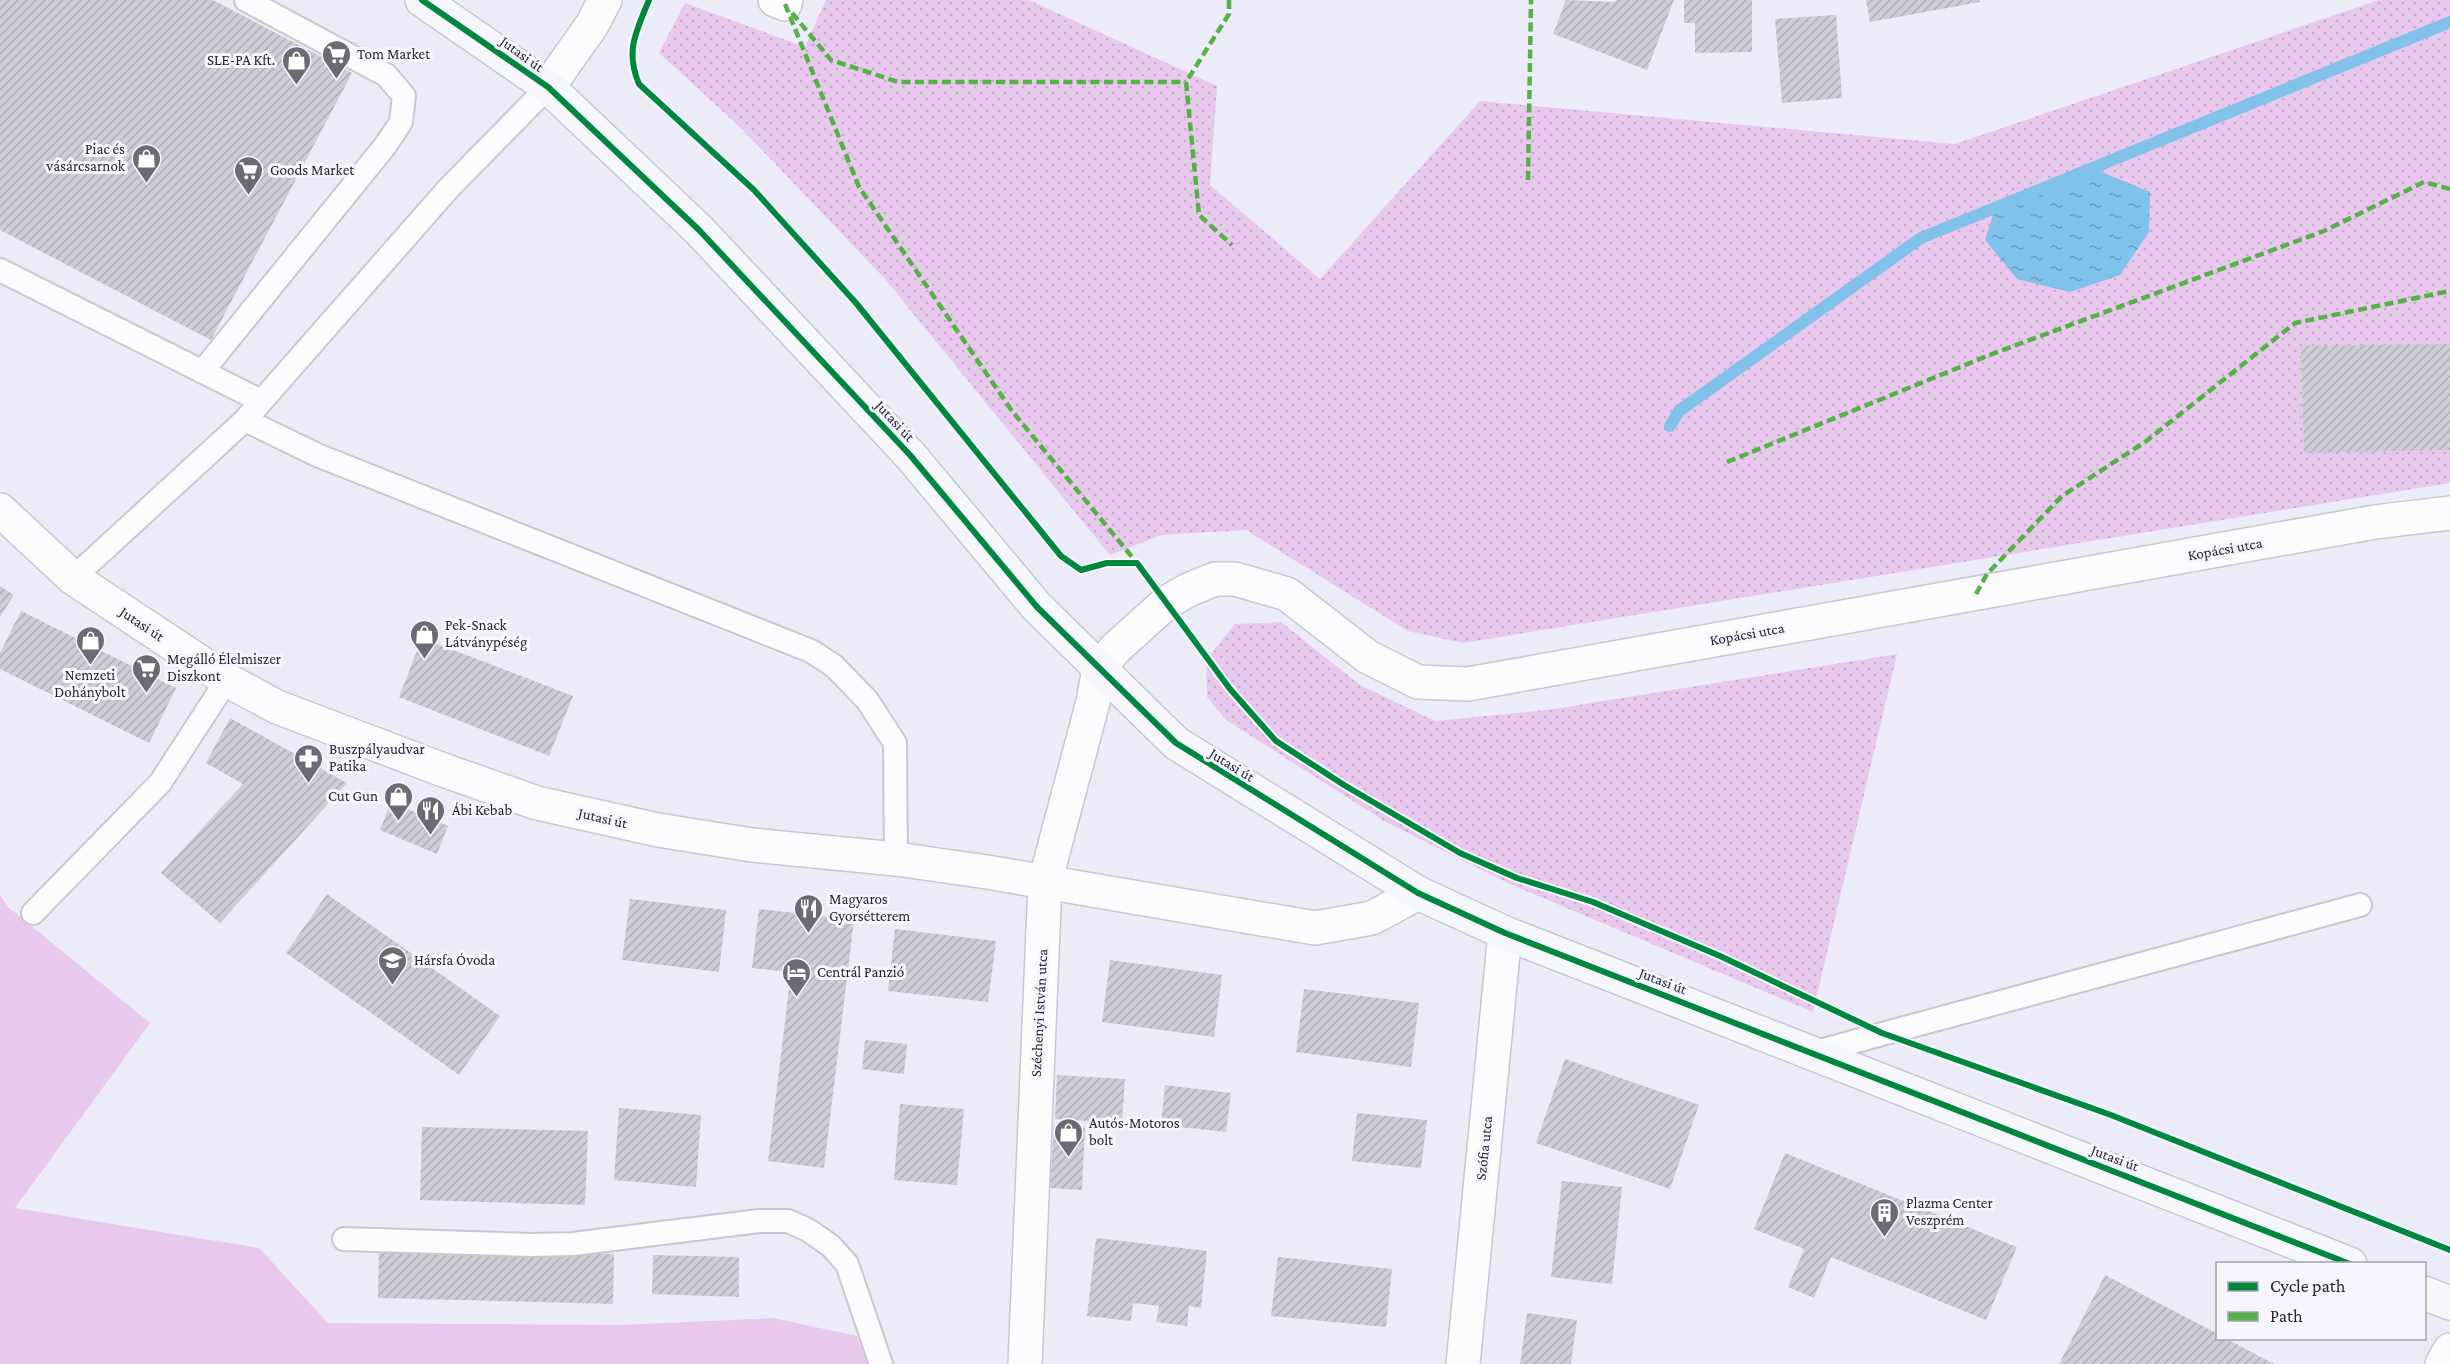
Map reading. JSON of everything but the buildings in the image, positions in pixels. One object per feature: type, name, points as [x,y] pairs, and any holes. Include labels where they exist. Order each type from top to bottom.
[{"type":"street","name":"Jutasi út","points":[[422,0],[548,87],[699,230],[910,455],[1037,607],[1176,743],[1418,893],[1505,933],[2347,1262]]},
{"type":"street","points":[[548,87],[592,25],[605,0]]},
{"type":"street","points":[[775,0],[784,4],[786,0]]},
{"type":"street","name":"Jutasi út","points":[[0,510],[73,578],[227,680],[277,706],[446,771],[537,802],[658,830],[740,844],[896,859],[1315,928],[1372,918],[1418,893]]},
{"type":"street","name":"Kopácsi utca","points":[[1099,668],[1116,648],[1166,603],[1188,590],[1215,579],[1235,579],[1287,594],[1368,657],[1418,682],[1468,684],[2375,522],[2450,513]]},
{"type":"street","name":"Széchenyi István utca","points":[[1024,1364],[1045,882],[1093,702],[1099,668]]},
{"type":"street","name":"Szófia utca","points":[[1463,1364],[1505,933]]},
{"type":"street","points":[[2426,1294],[2450,1303]]},
{"type":"street","points":[[2442,1364],[2450,1350]]},
{"type":"lane","points":[[202,372],[385,146],[401,122],[404,96],[387,75],[246,0]]},
{"type":"lane","points":[[73,578],[245,420],[448,189],[548,87]]},
{"type":"lane","points":[[0,270],[261,401]]},
{"type":"lane","points":[[245,420],[317,455],[811,651],[834,666],[867,700],[895,743],[896,859]]},
{"type":"lane","points":[[33,913],[160,783],[227,680]]},
{"type":"lane","points":[[1812,1053],[2360,905]]},
{"type":"lane","points":[[344,1239],[562,1245],[759,1221],[788,1221],[816,1235],[831,1246],[846,1264],[880,1364]]},
{"type":"shaded area","points":[[826,0],[1029,0],[1217,86],[1210,185],[1320,279],[1480,101],[1955,144],[2379,0],[2450,0],[2450,483],[1463,643],[1408,631],[1246,530],[1162,535],[1110,555],[885,279],[742,129],[659,53],[685,3],[805,47]]},
{"type":"shaded area","points":[[1281,622],[1360,685],[1435,721],[1547,710],[1897,654],[1813,1012],[1510,884],[1386,822],[1226,720],[1207,697],[1206,660],[1235,624]]},
{"type":"shaded area","points":[[0,895],[8,907],[150,1023],[15,1208],[259,1248],[328,1323],[621,1325],[773,1318],[857,1336],[868,1364],[0,1364]]},
{"type":"water","points":[[2092,168],[2150,192],[2149,232],[2120,275],[2070,292],[2017,279],[1985,240],[1995,209]]},
{"type":"waterway","points":[[1670,426],[1679,411],[1921,238],[2450,22]]},
{"type":"marked path","points":[[1229,0],[1229,14],[1186,82],[1199,215],[1232,245]]},
{"type":"marked path","points":[[1528,180],[1531,0]]},
{"type":"marked path","points":[[785,4],[859,187],[1012,411],[1137,563]]},
{"type":"marked path","points":[[792,13],[831,60],[898,82],[1186,82]]},
{"type":"marked path","points":[[1727,462],[1992,354],[2324,231],[2424,182],[2450,189]]},
{"type":"marked path","points":[[1976,594],[1987,574],[2062,496],[2145,442],[2295,323],[2450,291]]},
{"type":"cycle path","points":[[422,0],[548,87],[699,230],[910,455],[1037,607],[1176,743],[1418,893],[1505,933],[2345,1262]]},
{"type":"cycle path","points":[[649,0],[634,42],[633,61],[639,84],[754,190],[856,303],[1061,556],[1081,570],[1107,563],[1137,563],[1230,689],[1276,741],[1344,785],[1460,853],[1517,878],[1593,902],[1720,956],[1882,1033],[2111,1115],[2450,1250]]},
{"type":"place","name":"Tom Market","points":[[336,80]]},
{"type":"place","name":"SLE-PA Kft.","points":[[296,86]]},
{"type":"place","name":"Piac és vásárcsarnok","points":[[146,184]]},
{"type":"place","name":"Goods Market","points":[[249,196]]},
{"type":"place","name":"Pek-Snack Látványpéség","points":[[424,660]]},
{"type":"place","name":"Nemzeti Dohánybolt","points":[[90,666]]},
{"type":"place","name":"Megálló Élelmiszer Diszkont","points":[[146,694]]},
{"type":"place","name":"Buszpályaudvar Patika","points":[[308,784]]},
{"type":"place","name":"Cut Gun","points":[[399,822]]},
{"type":"place","name":"Ábi Kebab","points":[[431,836]]},
{"type":"place","name":"Magyaros Gyorsétterem","points":[[808,934]]},
{"type":"place","name":"Hársfa Óvoda","points":[[393,986]]},
{"type":"place","name":"Centrál Panzió","points":[[796,998]]},
{"type":"place","name":"Autós-Motoros bolt","points":[[1068,1158]]},
{"type":"place","name":"Plazma Center Veszprém","points":[[1885,1238]]}]
